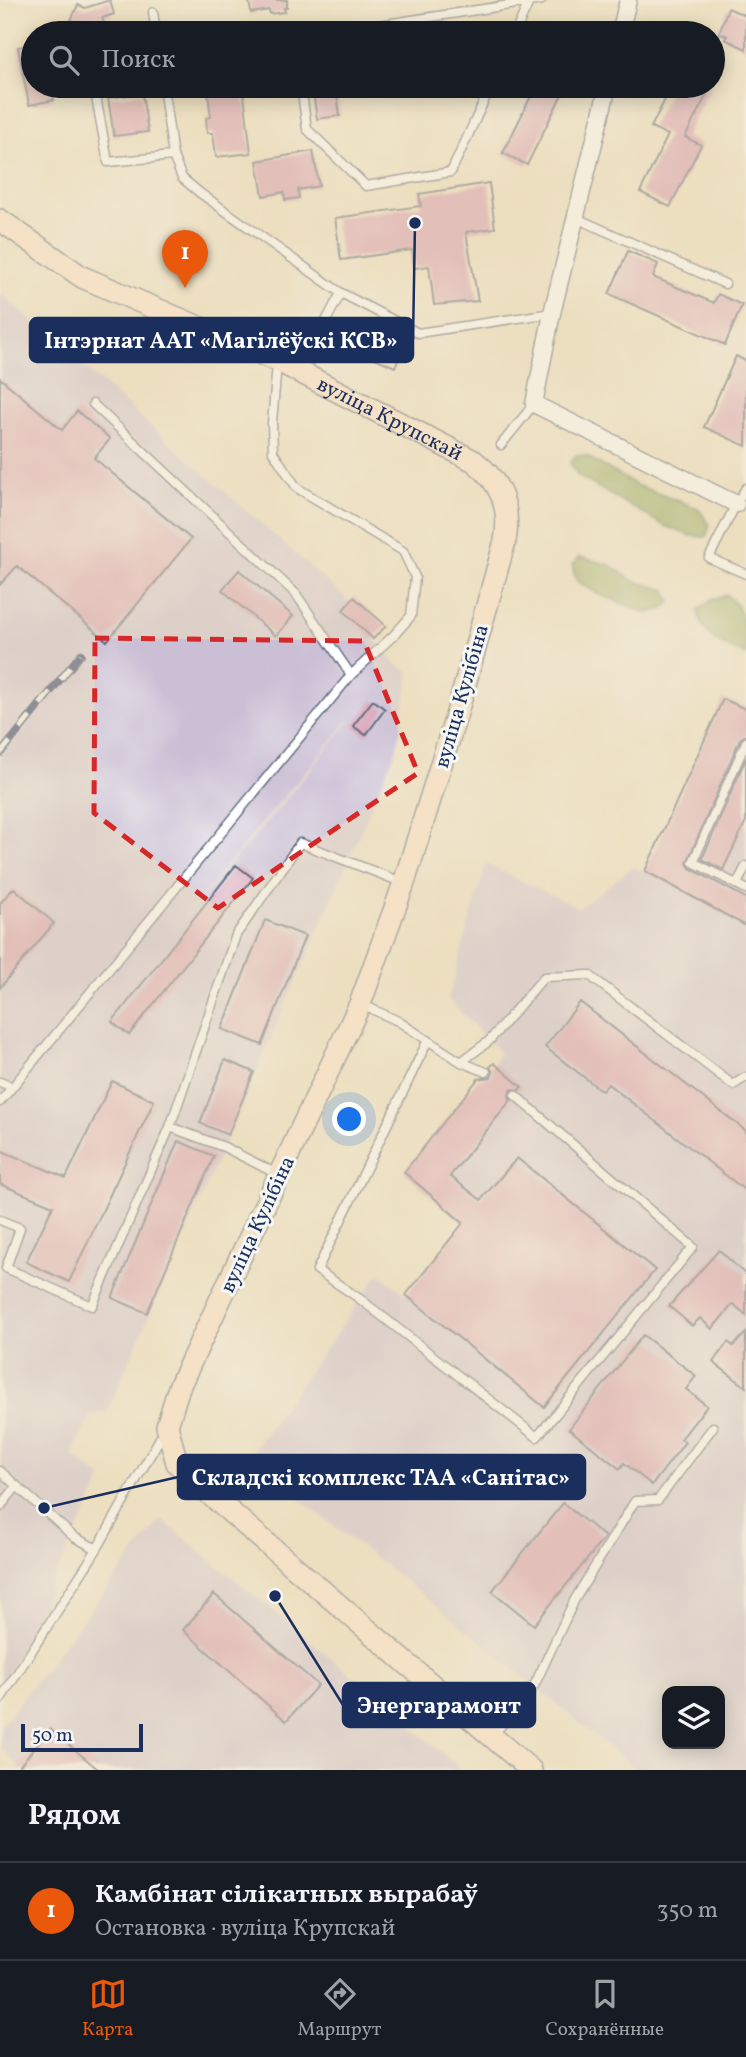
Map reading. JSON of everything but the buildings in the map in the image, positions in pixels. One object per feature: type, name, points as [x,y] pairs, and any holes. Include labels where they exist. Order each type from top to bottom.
[{"type":"main road","name":"вуліца Крупскай","points":[[0,220],[82,277],[287,365],[474,461],[490,474],[503,496],[507,530],[505,541]]},
{"type":"main road","name":"вуліца Кулібіна","points":[[167,1426],[179,1387],[360,1004],[404,883],[457,713],[505,541]]},
{"type":"main road","points":[[167,1426],[177,1463],[186,1472],[531,1770]]},
{"type":"street","points":[[623,21],[628,0]]},
{"type":"street","points":[[605,98],[552,313],[534,404],[736,504]]},
{"type":"lane","points":[[405,21],[542,0]]},
{"type":"lane","points":[[520,21],[529,2]]},
{"type":"lane","points":[[153,12],[154,21]]},
{"type":"lane","points":[[96,98],[108,162],[173,156]]},
{"type":"lane","points":[[165,98],[173,156],[182,178],[200,194],[341,293],[418,333],[552,313]]},
{"type":"lane","points":[[303,98],[307,129],[366,186],[452,172],[486,98]]},
{"type":"lane","points":[[576,218],[725,284]]},
{"type":"lane","points":[[0,1102],[351,675],[411,616],[415,577],[403,551],[296,488],[273,452],[272,423],[287,365],[315,341],[341,293]]},
{"type":"lane","points":[[93,404],[296,594],[351,675]]},
{"type":"lane","points":[[501,445],[534,404]]},
{"type":"lane","points":[[746,488],[709,558],[746,574]]},
{"type":"lane","points":[[746,742],[693,862],[746,889]]},
{"type":"lane","points":[[0,1220],[20,1228],[6,1268],[92,1306],[170,1127],[236,935],[300,843],[404,883]]},
{"type":"lane","points":[[737,884],[746,866]]},
{"type":"lane","points":[[461,1062],[489,1041],[544,977],[589,975],[733,1085],[746,1077]]},
{"type":"lane","points":[[360,1004],[398,1021],[461,1062],[486,1072]]},
{"type":"lane","points":[[428,1040],[317,1270],[360,1299],[537,1437],[693,1247],[515,1095]]},
{"type":"lane","points":[[0,1082],[12,1087]]},
{"type":"lane","points":[[170,1127],[224,1147],[279,1175]]},
{"type":"lane","points":[[0,1700],[97,1549],[167,1426]]},
{"type":"lane","points":[[492,1737],[534,1686],[575,1599],[635,1501],[658,1500],[713,1427]]},
{"type":"lane","points":[[0,1471],[74,1538],[97,1549]]},
{"type":"lane","points":[[0,1507],[17,1486]]},
{"type":"highlighted area","points":[[95,638],[364,641],[418,773],[218,908],[94,813]]},
{"type":"shaded area","points":[[0,293],[349,601],[354,598],[385,626],[374,639],[396,664],[410,673],[397,748],[313,942],[107,1412],[91,1415],[71,1455],[103,1478],[1,1689]],"holes":[[[350,720],[286,799],[162,943]]]},
{"type":"shaded area","points":[[723,699],[746,707],[746,1770],[637,1770],[433,1603],[247,1458],[379,1274],[406,1295],[463,1223],[404,1172],[500,1053],[448,999],[486,864],[579,908],[633,867],[645,871]]},
{"type":"shaded area","points":[[161,1519],[365,1686],[462,1770],[17,1770],[19,1766],[0,1747],[0,1727]]},
{"type":"green space","points":[[576,455],[586,456],[638,486],[698,508],[710,525],[706,537],[691,536],[665,526],[578,476],[570,463]]},
{"type":"green space","points":[[580,557],[610,565],[634,581],[666,590],[671,602],[663,609],[647,613],[598,594],[576,580],[572,565]]},
{"type":"green space","points":[[727,595],[744,621],[746,655],[715,640],[700,620],[698,610],[712,600]]},
{"type":"railway","points":[[0,754],[81,654]]},
{"type":"place","name":"Інтэрнат ААТ «Магілёўскі КСВ»","points":[[415,223]]},
{"type":"place","name":"Камбінат сілікатных вырабаў","points":[[185,288]]},
{"type":"place","name":"Складскі комплекс ТАА «Санітас»","points":[[44,1508]]},
{"type":"place","name":"Энергарамонт","points":[[275,1596]]}]
